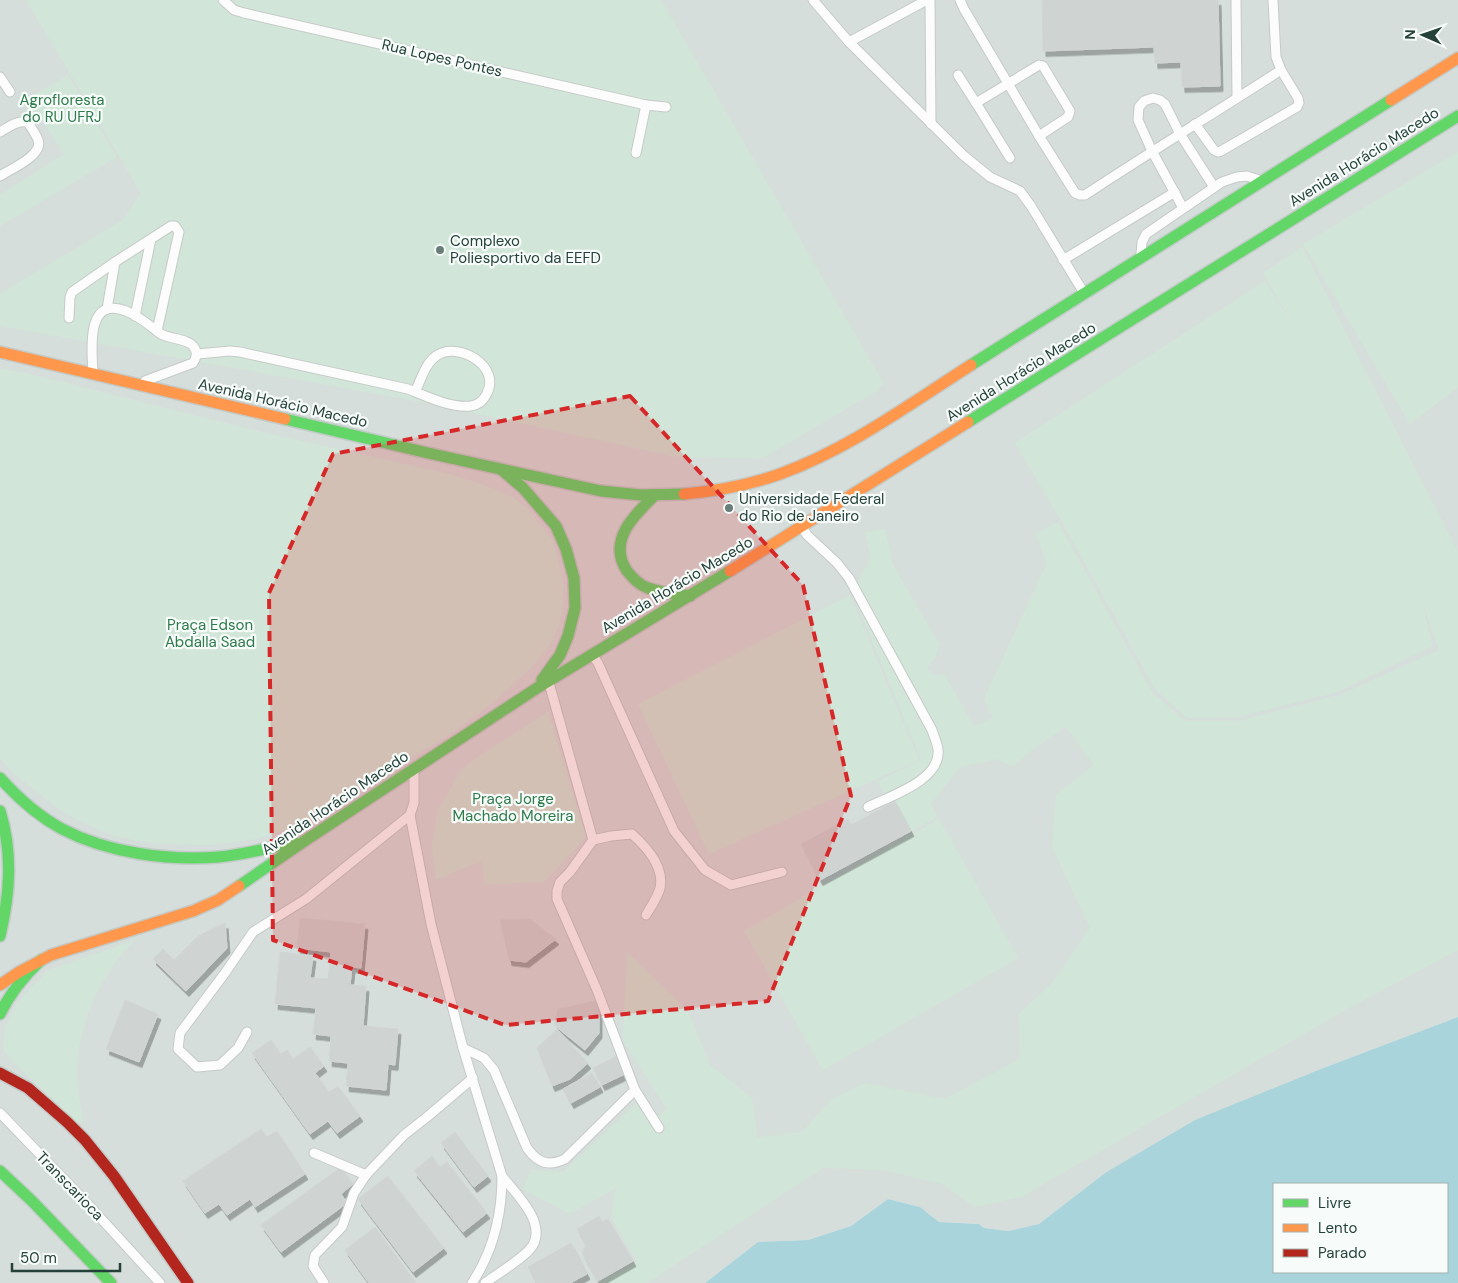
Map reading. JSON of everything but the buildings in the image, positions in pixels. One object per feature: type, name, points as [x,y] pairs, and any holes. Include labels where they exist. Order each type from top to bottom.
[{"type":"main road","name":"Avenida Horácio Macedo","points":[[0,352],[601,491],[620,494],[655,495],[748,484],[768,478],[819,457],[854,439],[1458,58]]},
{"type":"main road","name":"Avenida Horácio Macedo","points":[[0,985],[11,976],[51,955],[193,911],[218,900],[414,767],[548,680],[690,596],[1458,116]]},
{"type":"main road","points":[[499,468],[523,488],[556,526],[566,549],[574,578],[575,608],[568,636],[560,655],[537,688]]},
{"type":"main road","points":[[655,495],[634,515],[623,532],[620,548],[622,563],[630,575],[644,586],[690,596]]},
{"type":"main road","points":[[0,778],[16,795],[62,829],[91,841],[124,851],[192,858],[249,852],[306,840]]},
{"type":"main road","points":[[0,811],[7,838],[9,865],[6,913],[0,936]]},
{"type":"main road","points":[[0,1014],[8,996],[16,985],[41,960]]},
{"type":"main road","points":[[1,1067],[8,1070],[86,1140],[188,1283]]},
{"type":"main road","points":[[0,1161],[32,1201]]},
{"type":"main road","points":[[0,1171],[32,1201],[111,1283]]},
{"type":"lane","name":"Rua Lopes Pontes","points":[[223,0],[234,10],[244,13],[646,105],[666,107]]},
{"type":"lane","points":[[813,0],[849,42],[963,155],[990,177],[1020,192],[1084,293]]},
{"type":"lane","points":[[849,42],[929,0],[931,124]]},
{"type":"lane","points":[[960,0],[1039,136],[1076,193],[1080,195],[1085,195],[1152,150],[1281,70]]},
{"type":"lane","points":[[1236,0],[1238,98]]},
{"type":"lane","points":[[1195,124],[1214,150],[1218,152],[1297,107],[1299,103],[1298,98],[1281,70],[1276,57],[1273,0]]},
{"type":"lane","points":[[976,103],[1039,65],[1043,66],[1070,111],[1070,115],[1039,136]]},
{"type":"lane","points":[[958,76],[1010,158]]},
{"type":"lane","points":[[0,77],[10,92]]},
{"type":"lane","points":[[1183,208],[1138,120],[1139,107],[1144,101],[1152,98],[1160,100],[1164,104],[1180,134],[1214,187]]},
{"type":"lane","points":[[636,153],[646,105]]},
{"type":"lane","points":[[0,132],[18,122],[28,122],[39,141],[39,147],[33,155],[0,176]]},
{"type":"lane","points":[[1140,258],[1142,242],[1146,234],[1214,187],[1237,176],[1247,176],[1262,181]]},
{"type":"lane","points":[[1063,260],[1175,192]]},
{"type":"lane","points":[[69,318],[72,292],[171,226],[175,226],[180,232],[157,331]]},
{"type":"lane","points":[[136,316],[151,239]]},
{"type":"lane","points":[[107,309],[115,262]]},
{"type":"lane","points":[[93,373],[92,336],[94,324],[99,314],[107,309],[116,308],[136,316],[166,337],[191,343],[195,347],[197,354],[193,363],[138,384]]},
{"type":"lane","points":[[197,354],[230,350],[415,392],[442,402],[458,405],[472,406],[479,403],[486,397],[491,379],[486,368],[477,359],[451,351],[437,355],[428,365],[415,392]]},
{"type":"lane","points":[[801,526],[807,535],[849,578],[932,730],[938,750],[936,765],[927,776],[868,807]]},
{"type":"lane","points":[[592,655],[598,663],[674,831],[705,870],[731,885],[782,872]]},
{"type":"lane","points":[[548,680],[593,840]]},
{"type":"lane","points":[[414,767],[414,803],[410,815],[431,924],[463,1048],[502,1176],[500,1213],[495,1234],[487,1256],[472,1283]]},
{"type":"lane","points":[[247,1032],[238,1048],[220,1065],[197,1067],[178,1049],[180,1033],[225,974],[253,932],[306,899],[410,815]]},
{"type":"lane","points":[[646,914],[659,891],[661,873],[645,845],[632,834],[593,840],[570,872],[560,882],[557,891],[557,899],[597,990],[636,1090],[659,1128]]},
{"type":"lane","points":[[463,1048],[484,1058],[494,1070],[527,1148],[535,1158],[545,1163],[555,1164],[565,1159],[636,1090]]},
{"type":"lane","points":[[324,1283],[313,1266],[315,1256],[342,1227],[357,1186],[404,1135],[473,1078]]},
{"type":"lane","name":"Transcarioca","points":[[0,1113],[85,1201],[160,1283]]},
{"type":"lane","points":[[314,1153],[366,1175]]},
{"type":"lane","points":[[485,1283],[526,1253],[533,1245],[536,1235],[535,1223],[530,1211],[502,1176]]},
{"type":"highlighted area","points":[[630,396],[803,585],[851,796],[768,1001],[505,1025],[273,940],[269,593],[333,454]]},
{"type":"shaded area","name":"Universidade Federal do Rio de Janeiro","points":[[0,0],[1458,0],[1458,1017],[1326,1067],[1105,1173],[1039,1224],[1008,1231],[984,1228],[979,1224],[939,1222],[920,1207],[888,1199],[851,1226],[808,1240],[758,1242],[705,1283],[0,1283]]},
{"type":"green space","name":"Complexo Poliesportivo da EEFD","points":[[26,0],[661,0],[884,384],[879,387],[880,389],[763,458],[676,457],[422,402],[0,326],[0,294],[123,220],[141,193]]},
{"type":"green space","name":"Agrofloresta do RU UFRJ","points":[[68,75],[117,157],[0,226],[0,195],[64,154],[28,98]]},
{"type":"green space","points":[[1458,152],[1458,387],[1410,424],[1303,244]]},
{"type":"green space","points":[[1302,247],[1458,552],[1458,950],[1349,1008],[1021,1197],[975,1207],[942,1184],[884,1170],[823,1168],[647,1283],[600,1283],[637,1262],[611,1217],[616,1188],[570,1214],[523,1189],[531,1170],[563,1172],[639,1101],[659,1116],[667,1109],[623,1040],[627,952],[687,1010],[710,1065],[752,1098],[757,1138],[802,1132],[831,1100],[865,1083],[945,1099],[1020,1059],[1019,1014],[1054,981],[1090,928],[1052,847],[1056,795],[1094,765],[1066,727],[1031,751],[1013,767],[997,759],[960,767],[931,804],[937,817],[904,836],[878,781],[921,760],[852,592],[871,558],[865,532],[885,529],[893,565],[939,644],[935,658],[927,667],[933,676],[944,674],[974,726],[993,718],[984,699],[1047,563],[1036,534],[1058,522],[1152,692],[1185,721],[1238,721],[1340,695],[1439,650],[1421,599],[1433,646],[1337,692],[1239,717],[1187,718],[1155,689],[1063,524],[1015,443],[1265,281],[1300,337],[1263,273]]},
{"type":"green space","name":"Praça Edson Abdalla Saad","points":[[0,369],[26,373],[253,430],[449,474],[484,485],[512,497],[528,509],[553,541],[563,580],[563,603],[560,622],[553,640],[532,667],[495,701],[447,736],[337,803],[289,829],[256,839],[210,845],[156,844],[110,835],[63,812],[13,773],[0,758]]},
{"type":"green space","points":[[850,595],[919,760],[709,854],[638,704]]},
{"type":"green space","name":"Praça Jorge Machado Moreira","points":[[548,712],[586,837],[544,882],[485,885],[481,861],[436,880],[432,847],[438,810],[461,770],[479,756]]},
{"type":"green space","points":[[939,819],[1018,958],[823,1070],[744,931]]},
{"type":"green space","points":[[135,940],[112,966],[88,1013],[79,1047],[77,1065],[83,1122],[77,1122],[13,1062],[5,1052],[3,1042],[6,1026],[16,1004],[47,971]]},
{"type":"water","points":[[1458,1017],[1458,1283],[705,1283],[758,1242],[808,1240],[851,1226],[888,1199],[920,1207],[939,1222],[979,1224],[984,1228],[1008,1231],[1039,1224],[1105,1173],[1195,1120],[1326,1067]]},
{"type":"traffic: fast","points":[[971,365],[1391,100]]},
{"type":"traffic: fast","points":[[968,422],[1458,116]]},
{"type":"traffic: fast","points":[[285,419],[601,491],[641,495],[684,494]]},
{"type":"traffic: fast","points":[[502,470],[523,488],[556,526],[566,549],[574,578],[575,608],[568,636],[560,655],[542,680]]},
{"type":"traffic: fast","points":[[655,495],[639,511],[626,529],[620,549],[622,560],[629,574],[645,587],[690,596]]},
{"type":"traffic: fast","points":[[239,886],[537,688],[730,571]]},
{"type":"traffic: fast","points":[[0,778],[29,806],[62,829],[99,844],[139,854],[179,858],[219,857],[238,855],[294,842]]},
{"type":"traffic: fast","points":[[0,811],[7,842],[9,874],[0,936]]},
{"type":"traffic: fast","points":[[0,1014],[18,985],[41,960]]},
{"type":"traffic: fast","points":[[0,1171],[32,1201],[111,1283]]},
{"type":"traffic: slow","points":[[1391,100],[1458,58]]},
{"type":"traffic: slow","points":[[0,352],[285,419]]},
{"type":"traffic: slow","points":[[684,494],[744,484],[768,478],[806,464],[879,425],[971,365]]},
{"type":"traffic: slow","points":[[730,571],[968,422]]},
{"type":"traffic: slow","points":[[0,985],[19,972],[51,955],[193,911],[218,900],[239,886]]},
{"type":"traffic: jam","points":[[0,1073],[28,1088],[85,1140],[114,1176],[188,1283]]},
{"type":"place","name":"Complexo Poliesportivo da EEFD","points":[[440,250]]},
{"type":"place","name":"Universidade Federal do Rio de Janeiro","points":[[729,508]]}]
